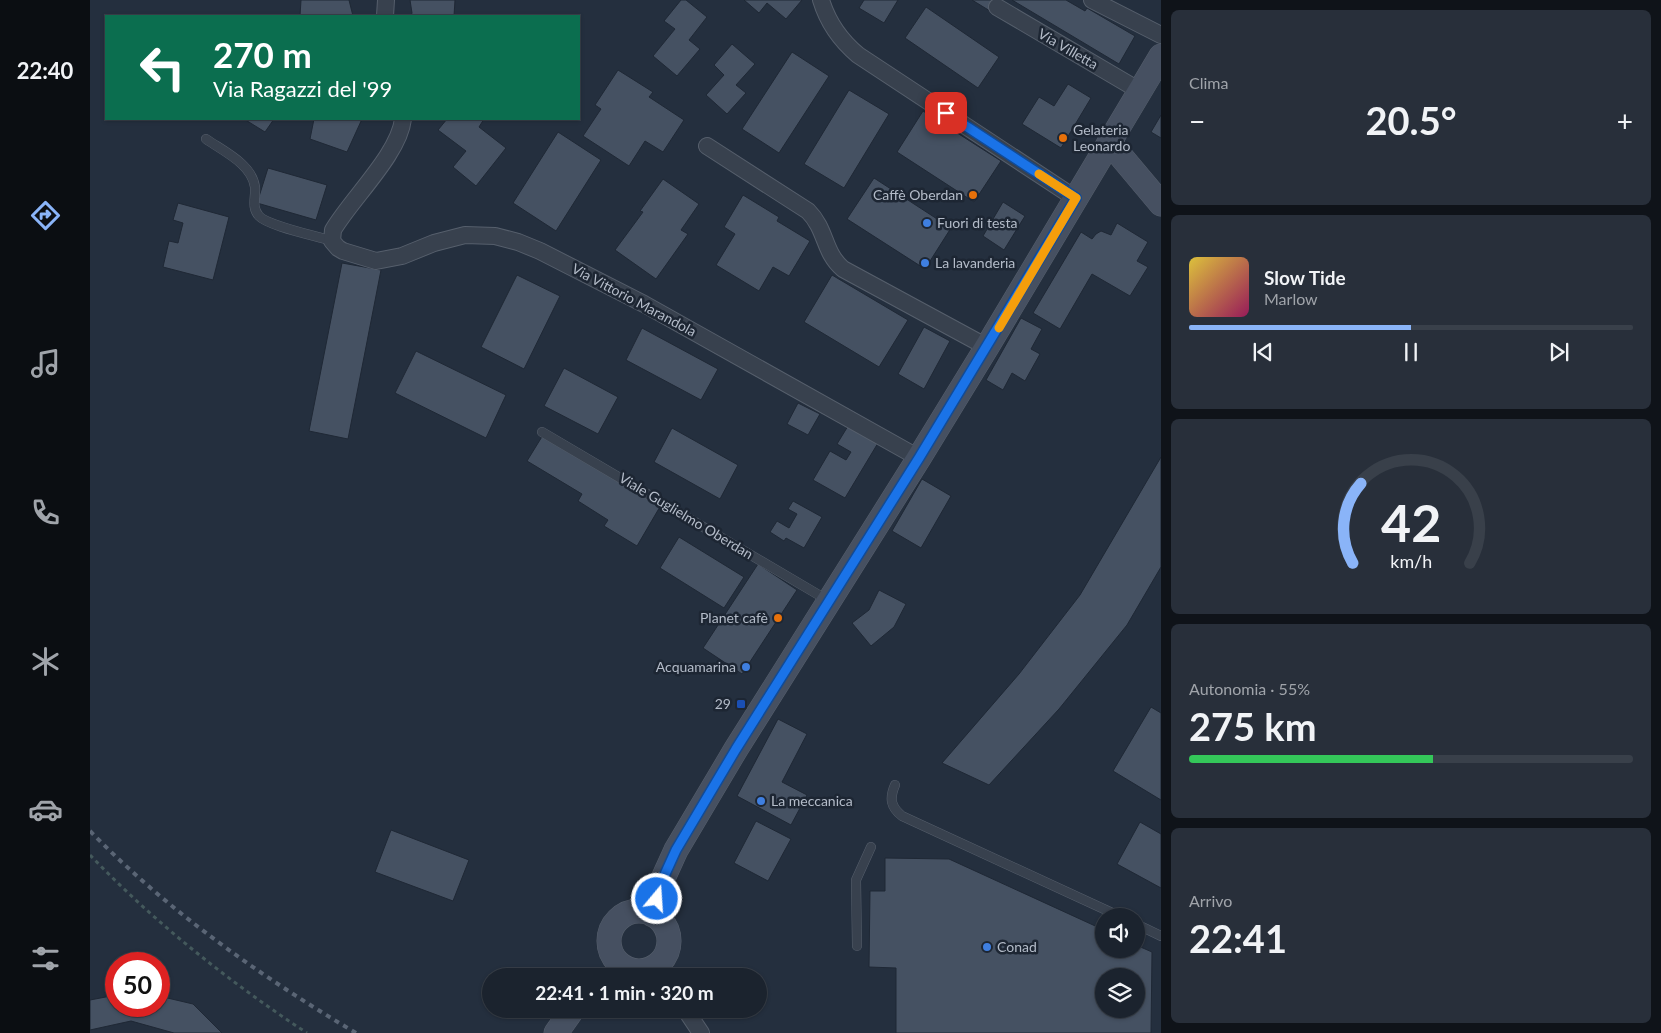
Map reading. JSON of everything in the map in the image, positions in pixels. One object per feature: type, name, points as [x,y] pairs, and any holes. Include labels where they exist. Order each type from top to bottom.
[{"type":"main road","points":[[653,915],[661,883],[676,850],[736,749],[988,347],[1161,56]]},
{"type":"main road","points":[[1109,142],[1161,204]]},
{"type":"main road","points":[[612,968],[609,943],[614,925],[628,913],[638,911],[653,915],[663,923],[668,932],[668,951],[661,968]]},
{"type":"main road","points":[[556,1033],[567,1018]]},
{"type":"street","points":[[385,15],[386,0]]},
{"type":"street","points":[[821,0],[837,34],[858,55],[1076,198]]},
{"type":"street","points":[[1092,0],[1161,35]]},
{"type":"street","name":"Via Villetta","points":[[996,7],[1140,91]]},
{"type":"street","points":[[332,241],[336,225],[397,140],[403,120]]},
{"type":"street","points":[[707,146],[808,212],[819,225],[830,253],[843,269],[988,347]]},
{"type":"street","name":"Via Vittorio Marandola","points":[[332,241],[343,251],[376,261],[402,256],[434,243],[465,235],[495,236],[518,242],[553,257],[644,304],[919,458]]},
{"type":"street","points":[[691,1018],[701,1033]]},
{"type":"lane","name":"Via Vittorio Marandola","points":[[206,139],[237,160],[250,175],[255,186],[254,206],[259,216],[276,225],[332,241]]},
{"type":"lane","name":"Viale Guglielmo Oberdan","points":[[542,432],[829,601]]},
{"type":"lane","points":[[895,785],[891,794],[892,803],[902,816],[1102,908]]},
{"type":"lane","points":[[857,946],[856,880],[871,847]]},
{"type":"lane","points":[[1145,928],[1161,936]]},
{"type":"path","points":[[90,855],[144,907],[196,952],[237,985],[307,1033]]},
{"type":"building","points":[[301,0],[349,0],[353,15],[300,15]]},
{"type":"building","points":[[410,0],[455,0],[454,15],[411,15]]},
{"type":"building","points":[[681,0],[686,0],[707,17],[689,40],[700,49],[677,76],[653,56],[675,29],[664,21]]},
{"type":"building","points":[[744,0],[802,0],[786,19],[767,3],[759,13]]},
{"type":"building","points":[[864,0],[898,0],[884,23],[859,8]]},
{"type":"building","points":[[972,0],[996,0],[990,11]]},
{"type":"building","points":[[1012,0],[1066,0],[1085,11],[1087,8],[1135,36],[1119,64]]},
{"type":"building","points":[[926,7],[999,57],[978,88],[905,38]]},
{"type":"building","points":[[732,44],[755,64],[736,85],[746,93],[727,114],[706,95],[724,75],[714,65]]},
{"type":"building","points":[[792,52],[829,76],[779,153],[742,129]]},
{"type":"building","points":[[618,70],[653,92],[649,97],[684,120],[663,152],[645,141],[629,166],[583,136],[601,109],[595,105]]},
{"type":"building","points":[[1068,84],[1091,98],[1061,148],[1022,124],[1039,97],[1054,106]]},
{"type":"building","points":[[849,90],[889,114],[844,188],[804,164]]},
{"type":"building","points":[[923,111],[1001,161],[974,202],[897,152]]},
{"type":"building","points":[[1161,115],[1161,138],[1151,132]]},
{"type":"building","points":[[246,120],[273,120],[265,132]]},
{"type":"building","points":[[314,120],[362,120],[347,152],[310,139]]},
{"type":"building","points":[[446,120],[483,120],[479,127],[506,148],[476,186],[453,167],[466,151],[438,130]]},
{"type":"building","points":[[558,132],[601,160],[556,231],[513,203]]},
{"type":"building","points":[[268,168],[327,185],[316,220],[257,203]]},
{"type":"building","points":[[874,178],[951,228],[925,269],[847,219]]},
{"type":"building","points":[[663,179],[699,204],[681,230],[688,234],[656,279],[615,250],[643,212],[640,211]]},
{"type":"building","points":[[743,195],[779,217],[777,221],[810,241],[789,276],[773,267],[759,291],[716,265],[735,234],[724,227]]},
{"type":"building","points":[[1003,202],[1025,216],[1004,250],[983,236]]},
{"type":"building","points":[[178,203],[229,217],[213,280],[163,267],[169,241],[178,243],[183,223],[173,220]]},
{"type":"building","points":[[1117,223],[1148,242],[1137,261],[1148,267],[1130,296],[1092,274],[1060,329],[1033,313],[1081,232],[1092,239],[1101,231],[1111,235]]},
{"type":"building","points":[[342,263],[381,270],[348,439],[309,431]]},
{"type":"building","points":[[517,275],[560,296],[524,369],[481,347]]},
{"type":"building","points":[[832,275],[908,320],[879,367],[804,322]]},
{"type":"building","points":[[1021,318],[1042,329],[1031,349],[1040,354],[1025,381],[1012,373],[1003,390],[986,380]]},
{"type":"building","points":[[924,327],[950,341],[924,389],[898,374]]},
{"type":"building","points":[[642,328],[718,369],[701,400],[626,360]]},
{"type":"building","points":[[416,351],[506,395],[486,438],[395,393]]},
{"type":"building","points":[[564,368],[618,397],[598,434],[544,406]]},
{"type":"building","points":[[798,403],[820,414],[808,435],[787,424]]},
{"type":"building","points":[[848,426],[878,443],[845,498],[813,480],[830,451],[846,460],[851,452],[837,444]]},
{"type":"building","points":[[672,428],[738,465],[720,499],[654,462]]},
{"type":"building","points":[[543,435],[661,505],[637,546],[604,526],[608,520],[578,501],[582,494],[527,461]]},
{"type":"building","points":[[1161,457],[1161,567],[1127,625],[1059,709],[989,785],[942,763],[1019,674],[1080,595]]},
{"type":"building","points":[[922,479],[951,496],[921,548],[892,531]]},
{"type":"building","points":[[793,501],[822,517],[804,548],[786,538],[784,541],[770,532],[777,521],[789,528],[797,514],[788,509]]},
{"type":"building","points":[[679,537],[744,577],[724,608],[660,568]]},
{"type":"building","points":[[758,564],[797,590],[742,674],[703,648]]},
{"type":"building","points":[[879,590],[906,604],[894,627],[871,646],[852,623],[869,610]]},
{"type":"building","points":[[1151,707],[1161,713],[1161,800],[1113,771]]},
{"type":"building","points":[[778,719],[807,734],[782,782],[807,795],[791,825],[737,796]]},
{"type":"building","points":[[756,821],[791,839],[768,881],[734,863]]},
{"type":"building","points":[[1140,822],[1161,834],[1161,888],[1117,864]]},
{"type":"building","points":[[391,830],[469,860],[453,901],[375,872]]},
{"type":"building","name":"Conad","points":[[885,858],[949,859],[1095,926],[1095,958],[1145,958],[1145,949],[1152,952],[1151,1033],[896,1033],[896,968],[869,967],[870,891],[885,891]]},
{"type":"building","points":[[105,997],[105,1017],[170,1017],[170,999],[193,1004],[222,1033],[174,1033],[131,1021],[90,1030],[90,1000]]},
{"type":"railway","points":[[90,831],[151,888],[216,941],[285,989],[356,1033]]},
{"type":"slow traffic","points":[[999,328],[1076,198],[1039,174]]},
{"type":"place","name":"Gelateria Leonardo","points":[[1063,138]]},
{"type":"place","name":"Caffè Oberdan","points":[[973,195]]},
{"type":"place","name":"Fuori di testa","points":[[927,223]]},
{"type":"place","name":"La lavanderia","points":[[925,263]]},
{"type":"place","name":"Planet cafè","points":[[778,618]]},
{"type":"place","name":"Acquamarina","points":[[746,667]]},
{"type":"place","name":"29","points":[[741,704]]},
{"type":"place","name":"La meccanica","points":[[761,801]]},
{"type":"place","name":"Conad","points":[[987,947]]},
{"type":"route","points":[[657,899],[661,883],[676,850],[736,749],[988,347],[1076,198],[946,113]]}]
